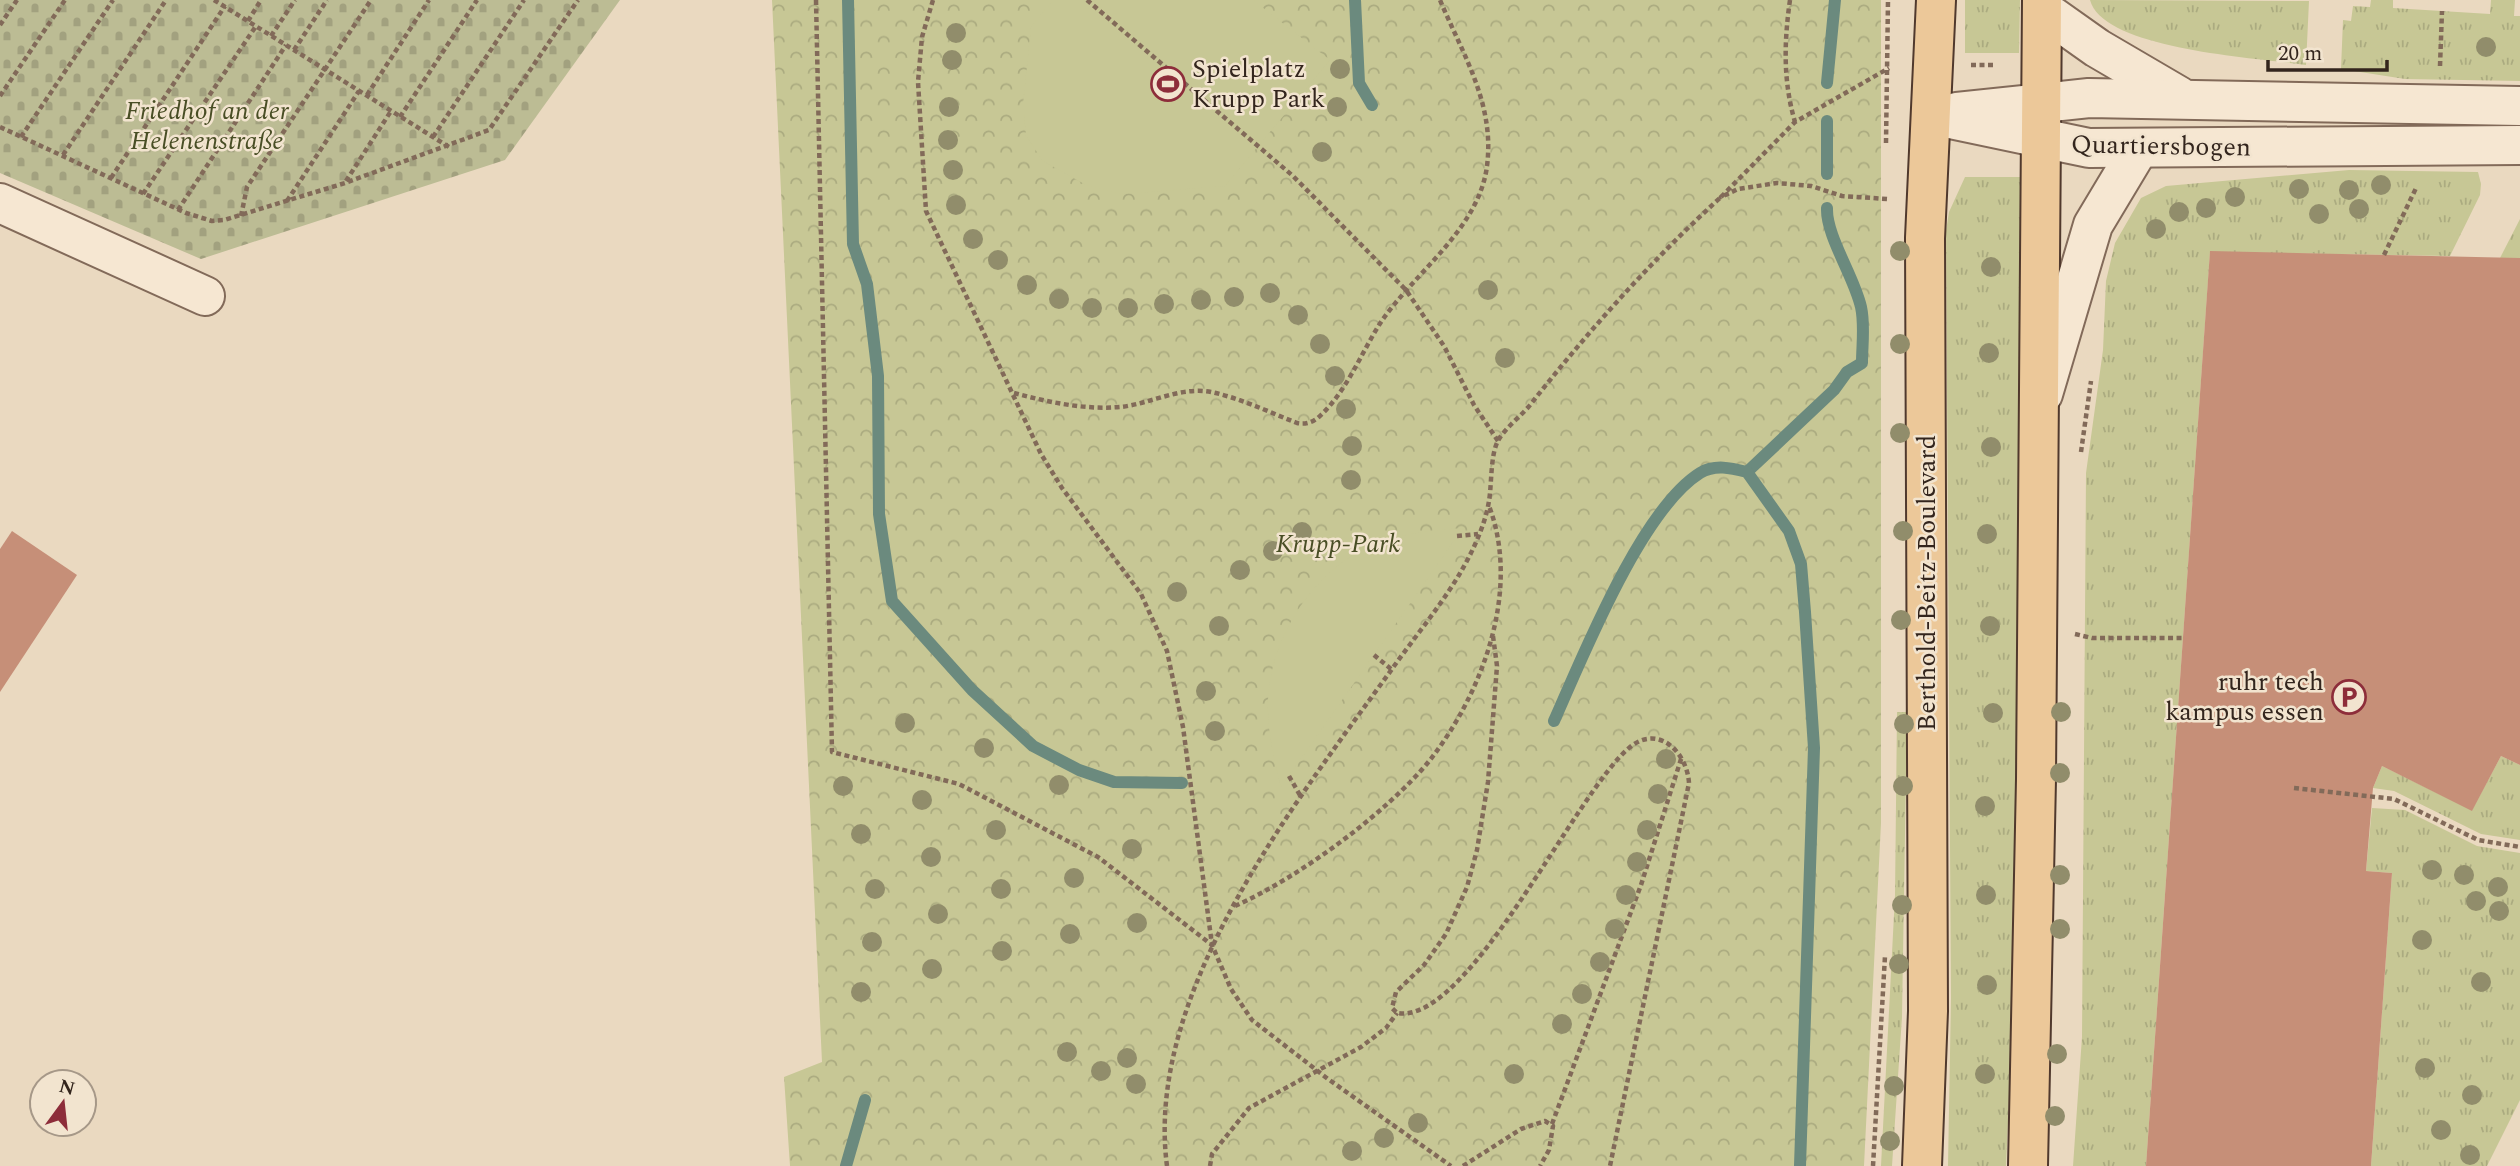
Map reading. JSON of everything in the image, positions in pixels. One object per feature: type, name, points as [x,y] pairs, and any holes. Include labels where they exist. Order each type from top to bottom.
[{"type":"main road","name":"Berthold-Beitz-Boulevard","points":[[1922,1166],[1928,984],[1925,238],[1936,0]]},
{"type":"main road","points":[[2028,1166],[2033,1009],[2042,4]]},
{"type":"street","name":"Quartiersbogen","points":[[2042,4],[2097,48],[2180,97]]},
{"type":"street","name":"Quartiersbogen","points":[[1931,115],[2042,100],[2180,97],[2520,106]]},
{"type":"street","name":"Quartiersbogen","points":[[1931,115],[2089,148],[2138,150],[2520,145]]},
{"type":"street","points":[[2039,408],[2093,225],[2138,150]]},
{"type":"street","points":[[0,203],[205,296]]},
{"type":"path","points":[[0,24],[17,0]]},
{"type":"path","points":[[0,96],[65,0]]},
{"type":"path","points":[[22,137],[113,0]]},
{"type":"path","points":[[63,155],[166,0]]},
{"type":"path","points":[[214,0],[449,147]]},
{"type":"path","points":[[248,21],[261,0]]},
{"type":"path","points":[[271,36],[295,0]]},
{"type":"path","points":[[294,50],[327,0]]},
{"type":"path","points":[[241,216],[245,191],[371,0]]},
{"type":"path","points":[[367,95],[429,0]]},
{"type":"path","points":[[400,117],[477,0]]},
{"type":"path","points":[[433,137],[524,0]]},
{"type":"path","points":[[0,127],[178,209],[212,221],[241,216],[478,136],[496,123],[578,0]]},
{"type":"path","points":[[816,0],[832,752],[960,784],[1098,858],[1212,945]]},
{"type":"path","points":[[933,0],[922,37],[918,82],[926,211],[1052,473],[1141,594],[1167,651],[1183,727],[1212,945],[1234,995],[1252,1020],[1451,1166]]},
{"type":"path","points":[[1087,0],[1293,176],[1406,290],[1444,346],[1474,405],[1498,440]]},
{"type":"path","points":[[1013,393],[1059,403],[1120,407],[1181,393],[1210,392],[1304,424],[1320,416],[1347,383],[1381,323],[1477,202],[1487,169],[1489,137],[1485,106],[1440,0]]},
{"type":"path","points":[[1790,0],[1784,44],[1785,75],[1794,122]]},
{"type":"path","points":[[111,178],[224,4]]},
{"type":"path","points":[[2438,105],[2442,11]]},
{"type":"path","points":[[144,194],[256,26]]},
{"type":"path","points":[[178,209],[286,45]]},
{"type":"path","points":[[1167,1166],[1163,1112],[1166,1086],[1188,1005],[1212,945],[1301,797],[1459,575],[1489,505],[1498,440],[1532,403],[1582,339],[1794,122],[1842,97],[1887,68]]},
{"type":"path","points":[[285,202],[359,91]]},
{"type":"path","points":[[345,183],[391,111]]},
{"type":"path","points":[[2384,255],[2436,146]]},
{"type":"path","points":[[1721,197],[1738,188],[1759,185],[1811,186],[1842,196],[1887,199]]},
{"type":"path","points":[[2079,463],[2092,373]]},
{"type":"path","points":[[1235,906],[1260,895],[1319,856],[1412,780],[1456,720],[1493,636],[1499,597],[1497,528],[1489,505]]},
{"type":"path","points":[[1457,536],[1479,533]]},
{"type":"path","points":[[2076,621],[2075,635],[2092,638],[2182,638]]},
{"type":"path","points":[[1397,1013],[1392,1004],[1396,992],[1428,959],[1455,920],[1477,850],[1488,782],[1495,699],[1497,666],[1493,636]]},
{"type":"path","points":[[1374,655],[1391,669]]},
{"type":"path","points":[[1210,1166],[1212,1154],[1249,1108],[1371,1041],[1397,1013],[1413,1013],[1438,997],[1473,967],[1599,782],[1627,750],[1642,740],[1657,740],[1672,745],[1682,756],[1689,783],[1610,1166]]},
{"type":"path","points":[[1540,1166],[1549,1150],[1552,1124],[1641,885],[1682,756]]},
{"type":"path","points":[[1289,776],[1301,797]]},
{"type":"path","points":[[2294,788],[2393,799],[2478,840],[2520,847]]},
{"type":"path","points":[[1463,1166],[1488,1147],[1534,1122],[1545,1121],[1552,1124]]},
{"type":"green space","name":"Friedhof an der Helenenstraße","points":[[0,0],[620,0],[505,160],[201,259],[0,173]]},
{"type":"green space","name":"Krupp-Park","points":[[772,0],[1881,0],[1881,823],[1864,1166],[790,1166],[784,1077],[822,1062]]},
{"type":"green space","name":"Spielplatz Krupp Park","points":[[1053,0],[1253,0],[1330,60],[1225,186],[1122,194],[1086,185],[1043,161],[1026,136],[1023,104],[1031,27]]},
{"type":"green space","points":[[1965,0],[2020,0],[2019,53],[1965,53]]},
{"type":"green space","points":[[2090,0],[2309,1],[2306,65],[2221,55],[2152,41],[2123,30],[2101,17]]},
{"type":"green space","points":[[2371,0],[2393,0],[2393,8],[2490,14],[2491,0],[2515,0],[2514,16],[2520,16],[2520,81],[2405,79],[2341,69],[2343,20],[2351,21],[2353,6],[2370,7]]},
{"type":"green space","points":[[2349,170],[2478,172],[2480,195],[2450,256],[2210,252],[2146,1166],[2073,1166],[2082,1037],[2086,473],[2103,350],[2106,281],[2115,243],[2141,198],[2166,186]]},
{"type":"green space","points":[[1965,177],[2021,177],[2015,968],[2006,1166],[1948,1166],[1951,998],[1946,231],[1949,212]]},
{"type":"green space","points":[[2520,219],[2520,258],[2500,258]]},
{"type":"green space","points":[[1463,528],[1281,787],[1270,732],[1269,688],[1283,639],[1309,594],[1346,559],[1379,542],[1402,536]]},
{"type":"green space","points":[[1897,712],[1907,712],[1902,1017],[1892,1166],[1881,1166],[1895,895]]},
{"type":"green space","points":[[2501,756],[2520,765],[2520,840],[2481,834],[2394,791],[2373,788],[2382,766],[2472,810]]},
{"type":"green space","points":[[2372,808],[2405,810],[2477,846],[2520,853],[2520,1100],[2487,1166],[2371,1166],[2392,873],[2366,871]]},
{"type":"building","name":"ruhr tech kampus essen","points":[[2210,251],[2520,258],[2520,765],[2501,756],[2472,811],[2382,766],[2373,788],[2366,871],[2392,873],[2371,1166],[2146,1166]]},
{"type":"building","points":[[12,531],[77,575],[0,692],[0,549]]},
{"type":"waterway","points":[[848,0],[853,244],[867,284],[878,376],[879,514],[892,601],[972,690],[1033,746],[1079,770],[1114,782],[1182,783]]},
{"type":"waterway","points":[[1355,0],[1359,83],[1372,105]]},
{"type":"waterway","points":[[1827,83],[1835,0]]},
{"type":"waterway","points":[[1827,121],[1827,174]]},
{"type":"waterway","points":[[1747,472],[1834,390],[1847,372],[1862,363],[1861,307],[1835,243],[1827,208]]},
{"type":"waterway","points":[[1554,721],[1616,586],[1656,518],[1678,492],[1700,473],[1717,468],[1747,472],[1789,531],[1801,564],[1805,612],[1814,748],[1800,1166]]},
{"type":"waterway","points":[[846,1166],[865,1100]]},
{"type":"place","name":"Spielplatz Krupp Park","points":[[1168,84]]},
{"type":"place","name":"ruhr tech kampus essen","points":[[2349,697]]}]
